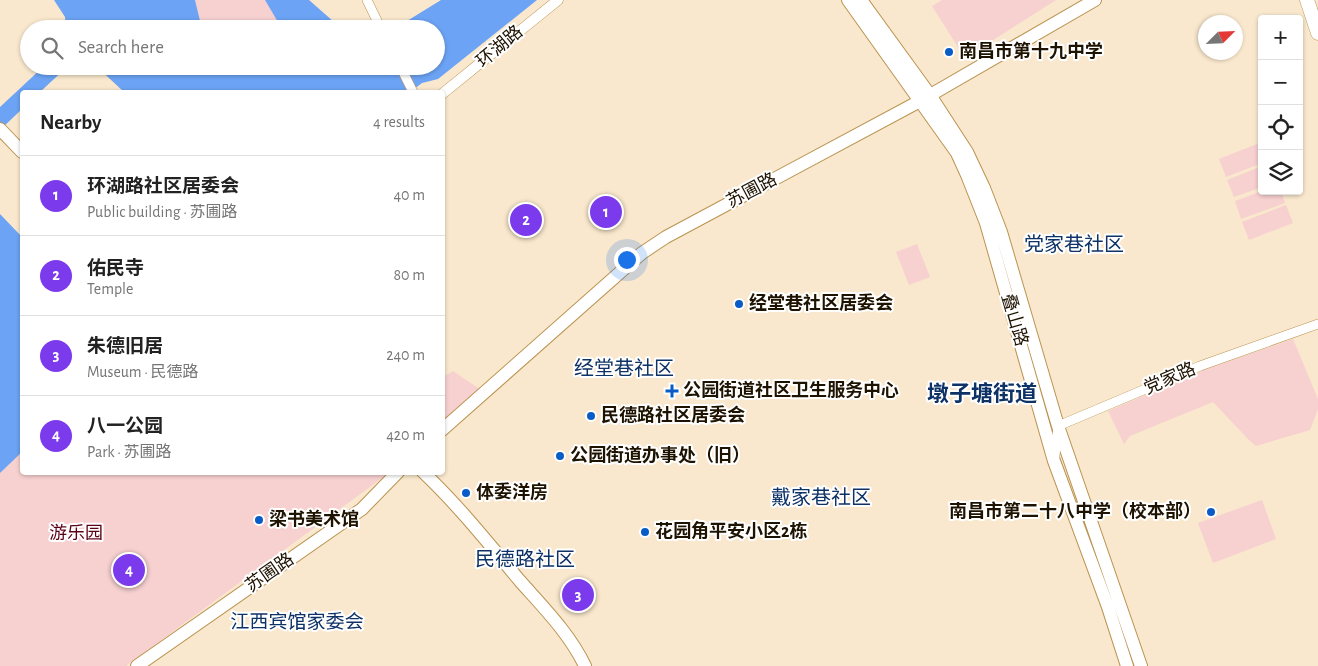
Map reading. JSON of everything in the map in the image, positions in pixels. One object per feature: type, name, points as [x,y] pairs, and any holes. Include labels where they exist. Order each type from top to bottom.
[{"type":"main road","name":"叠山路","points":[[848,0],[967,152],[984,188],[1000,232],[1058,426],[1141,666]]},
{"type":"main road","name":"叠山路","points":[[861,0],[925,98],[968,175],[986,223],[1054,461],[1108,607],[1127,666]]},
{"type":"main road","name":"苏圃路","points":[[445,427],[642,253],[666,237],[925,98],[1095,0]]},
{"type":"main road","points":[[1307,0],[1318,33]]},
{"type":"main road","points":[[3,131],[20,150]]},
{"type":"main road","name":"苏圃路","points":[[137,666],[362,509],[395,475]]},
{"type":"main road","points":[[427,475],[446,493],[562,629],[580,655],[584,666]]},
{"type":"street","points":[[367,0],[377,20]]},
{"type":"street","name":"环湖路","points":[[445,92],[558,0]]},
{"type":"street","points":[[404,75],[412,90]]},
{"type":"street","name":"党家路","points":[[1058,426],[1200,366],[1318,324]]},
{"type":"street","points":[[1054,461],[1058,426]]},
{"type":"green space","points":[[195,0],[265,0],[277,20],[200,20]]},
{"type":"green space","points":[[942,0],[1056,0],[965,58],[932,6]]},
{"type":"green space","points":[[1258,144],[1258,165],[1226,177],[1219,159]]},
{"type":"green space","points":[[1258,168],[1258,188],[1234,197],[1227,180]]},
{"type":"green space","points":[[1258,192],[1258,195],[1282,195],[1285,203],[1241,219],[1235,201]]},
{"type":"green space","points":[[1286,205],[1293,223],[1249,240],[1242,222]]},
{"type":"green space","points":[[917,244],[930,277],[909,285],[896,252]]},
{"type":"green space","points":[[1293,339],[1318,399],[1318,409],[1310,430],[1256,446],[1213,402],[1130,436],[1124,444],[1108,411],[1206,369]]},
{"type":"green space","points":[[453,371],[481,390],[445,424],[445,376]]},
{"type":"green space","name":"游乐园","points":[[20,454],[20,475],[386,475],[126,666],[0,666],[0,473]]},
{"type":"green space","points":[[1262,500],[1276,539],[1213,563],[1198,523]]},
{"type":"water","points":[[54,0],[195,0],[200,20],[65,20]]},
{"type":"water","points":[[265,0],[309,0],[332,20],[277,20]]},
{"type":"water","points":[[441,0],[537,0],[445,73],[445,20],[409,20]]},
{"type":"water","points":[[34,75],[58,75],[42,90],[20,90],[20,111],[0,130],[0,107]]},
{"type":"water","points":[[106,75],[443,75],[438,79],[422,83],[413,90],[122,90]]},
{"type":"water","points":[[0,214],[20,235],[20,454],[0,473]]},
{"type":"place","name":"南昌市第十九中学","points":[[949,52]]},
{"type":"place","name":"环湖路社区居委会","points":[[606,212]]},
{"type":"place","name":"佑民寺","points":[[526,220]]},
{"type":"place","name":"经堂巷社区居委会","points":[[739,304]]},
{"type":"place","name":"公园街道社区卫生服务中心","points":[[672,391]]},
{"type":"place","name":"民德路社区居委会","points":[[591,416]]},
{"type":"place","name":"公园街道办事处（旧）","points":[[560,456]]},
{"type":"place","name":"体委洋房","points":[[466,493]]},
{"type":"place","name":"南昌市第二十八中学（校本部）","points":[[1211,512]]},
{"type":"place","name":"梁书美术馆","points":[[259,520]]},
{"type":"place","name":"花园角平安小区2栋","points":[[645,532]]},
{"type":"place","name":"八一公园","points":[[129,570]]},
{"type":"place","name":"朱德旧居","points":[[578,595]]},
{"type":"district","name":"党家巷社区","points":[[1074,245]]},
{"type":"district","name":"经堂巷社区","points":[[624,369]]},
{"type":"district","name":"墩子塘街道","points":[[982,394]]},
{"type":"district","name":"戴家巷社区","points":[[821,498]]},
{"type":"district","name":"民德路社区","points":[[525,560]]},
{"type":"district","name":"江西宾馆家委会","points":[[297,622]]}]
